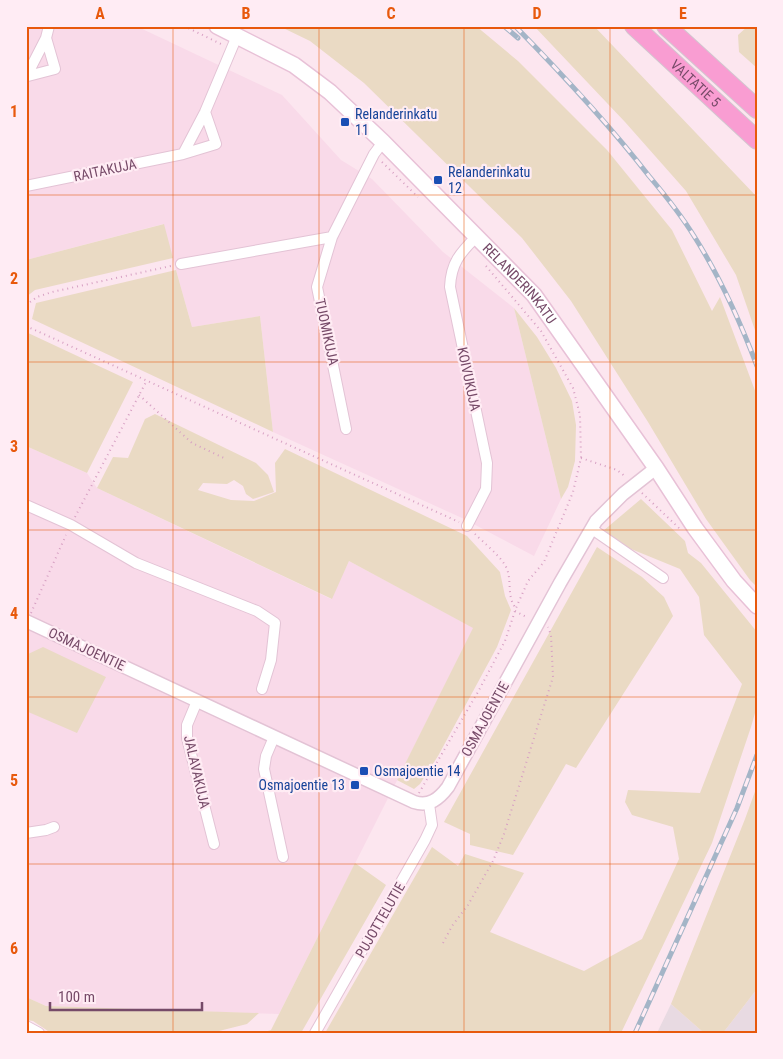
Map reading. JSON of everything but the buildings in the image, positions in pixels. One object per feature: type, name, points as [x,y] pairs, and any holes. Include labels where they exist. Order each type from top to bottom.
[{"type":"highway","name":"VALTATIE 5","points":[[634,26],[757,140]]},
{"type":"highway","name":"VALTATIE 5","points":[[666,26],[757,109]]},
{"type":"main road","name":"RELANDERINKATU","points":[[217,26],[274,54],[313,78],[383,142],[534,295],[712,551],[734,581],[757,606]]},
{"type":"street","points":[[27,77],[46,38],[49,26]]},
{"type":"street","points":[[183,154],[205,112],[237,36]]},
{"type":"street","points":[[27,77],[55,68],[46,38]]},
{"type":"street","name":"RAITAKUJA","points":[[26,186],[183,154],[216,144],[205,112]]},
{"type":"street","name":"TUOMIKUJA","points":[[346,428],[317,287],[332,237],[374,154],[383,142]]},
{"type":"street","name":"KOIVUKUJA","points":[[467,526],[486,489],[487,463],[450,288],[451,273],[455,262],[477,236]]},
{"type":"street","points":[[181,264],[332,237]]},
{"type":"street","name":"OSMAJOENTIE","points":[[27,622],[414,802],[429,804],[442,795],[448,787],[596,521],[623,494],[656,468]]},
{"type":"street","points":[[26,504],[71,525],[136,563],[256,611],[275,623],[271,660],[262,689]]},
{"type":"street","points":[[71,525],[82,524]]},
{"type":"street","points":[[592,529],[663,578]]},
{"type":"street","name":"JALAVAKUJA","points":[[197,701],[187,725],[187,738],[214,844]]},
{"type":"street","points":[[274,737],[266,756],[264,769],[282,857]]},
{"type":"street","name":"PUJOTTELUTIE","points":[[316,1033],[426,840],[432,825],[429,804]]},
{"type":"street","points":[[26,833],[46,830],[54,826]]},
{"type":"street","points":[[26,1026],[39,1033]]},
{"type":"path","points":[[184,26],[226,46]]},
{"type":"path","points":[[421,791],[505,641],[516,608],[528,581],[544,562],[573,492],[581,458],[580,414],[573,388],[541,331],[484,263]]},
{"type":"path","points":[[26,305],[37,297],[52,292],[181,264]]},
{"type":"path","points":[[26,326],[467,526],[505,564],[510,578],[513,604],[516,608]]},
{"type":"path","points":[[27,622],[71,525],[146,381]]},
{"type":"path","points":[[138,396],[192,443],[226,459]]},
{"type":"path","points":[[581,458],[617,470],[625,477]]},
{"type":"path","points":[[515,611],[530,619]]},
{"type":"path","points":[[443,942],[481,883],[493,861],[504,834],[553,677],[552,635],[548,628]]},
{"type":"shaded area","points":[[26,26],[136,26],[282,95],[341,160],[372,179],[443,252],[514,308],[561,499],[534,556],[462,518],[273,432],[260,316],[192,327],[163,224],[26,260]]},
{"type":"shaded area","points":[[279,26],[476,26],[518,61],[607,150],[672,230],[712,311],[720,297],[757,396],[757,587],[706,519],[648,422],[571,301],[522,238],[364,83],[310,41]]},
{"type":"shaded area","points":[[534,26],[594,26],[757,197],[757,336],[736,275],[686,191],[625,122]]},
{"type":"shaded area","points":[[748,26],[757,26],[757,68],[739,52],[738,35]]},
{"type":"shaded area","points":[[164,224],[173,258],[35,290],[26,297],[26,260]]},
{"type":"shaded area","points":[[176,270],[192,327],[260,316],[273,432],[32,319],[36,303]]},
{"type":"shaded area","points":[[514,308],[537,337],[556,368],[572,401],[576,425],[575,461],[568,487],[561,499]]},
{"type":"shaded area","points":[[26,332],[133,382],[87,473],[26,446]]},
{"type":"shaded area","points":[[155,414],[256,463],[268,475],[274,492],[253,499],[246,494],[243,486],[234,480],[227,484],[203,483],[198,490],[231,500],[254,501],[276,492],[275,463],[285,449],[467,536],[500,572],[505,596],[511,610],[497,647],[438,756],[420,784],[414,789],[397,780],[473,628],[349,561],[332,599],[97,488],[113,457],[128,458],[145,419]]},
{"type":"shaded area","points":[[26,446],[87,473],[97,488],[331,599],[349,561],[474,628],[279,1014],[46,1006],[26,997]]},
{"type":"shaded area","points":[[641,499],[685,541],[688,553],[701,563],[757,632],[757,706],[712,843],[621,1033],[325,1033],[432,847],[458,866],[465,854],[524,873],[490,932],[584,971],[642,939],[679,859],[673,827],[632,815],[625,802],[628,790],[700,793],[742,684],[704,635],[699,597],[680,569],[609,540],[603,531]]},
{"type":"shaded area","points":[[597,547],[642,577],[664,597],[673,616],[576,768],[566,764],[513,855],[470,845],[470,834],[444,822]]},
{"type":"shaded area","points":[[43,647],[106,677],[77,733],[26,711],[26,655]]},
{"type":"shaded area","points":[[757,786],[757,989],[723,1033],[704,1033],[671,1004]]},
{"type":"shaded area","points":[[355,863],[386,885],[301,1033],[261,1033],[271,1030]]},
{"type":"shaded area","points":[[757,989],[757,1033],[723,1033]]},
{"type":"shaded area","points":[[26,997],[46,1006],[259,1013],[247,1024],[211,1033],[51,1033],[33,1021],[26,1020]]},
{"type":"shaded area","points":[[671,1004],[704,1033],[657,1033]]},
{"type":"railway","points":[[504,26],[518,38]]},
{"type":"railway","points":[[515,26],[601,118],[684,220],[721,283],[757,366]]},
{"type":"railway","points":[[635,1033],[737,808],[757,755]]},
{"type":"place","name":"Relanderinkatu 11","points":[[345,122]]},
{"type":"place","name":"Relanderinkatu 12","points":[[438,180]]},
{"type":"place","name":"Osmajoentie 14","points":[[364,771]]},
{"type":"place","name":"Osmajoentie 13","points":[[355,785]]}]
